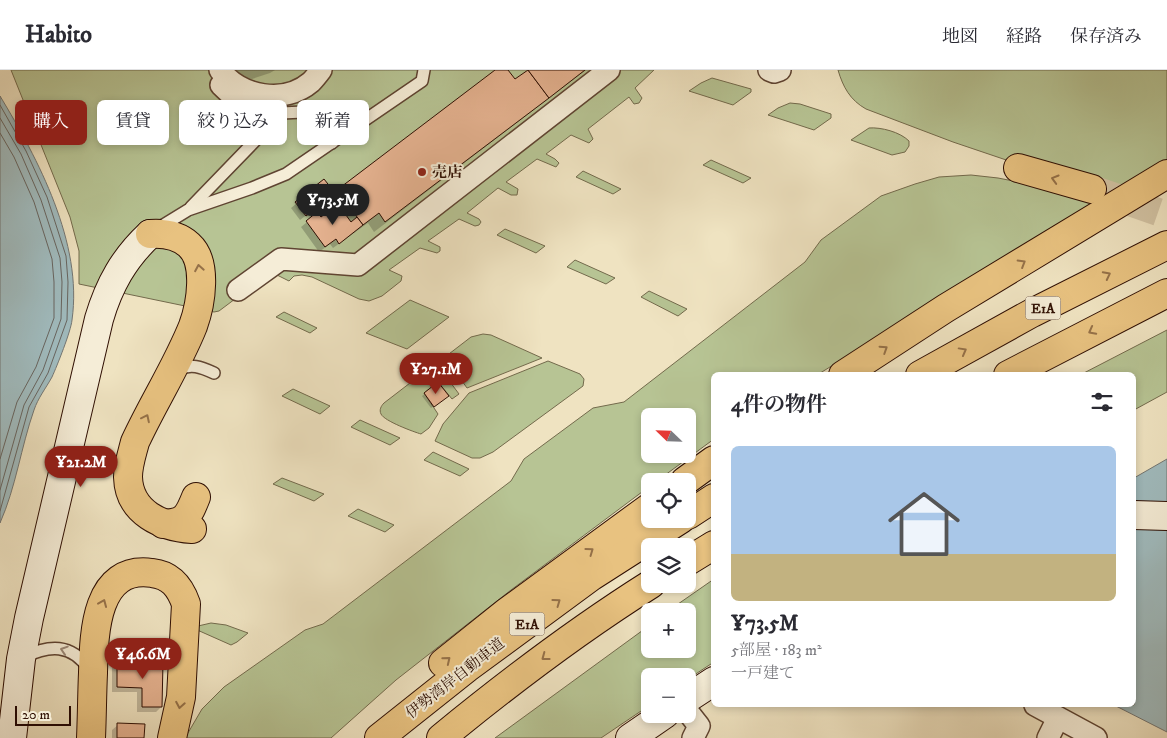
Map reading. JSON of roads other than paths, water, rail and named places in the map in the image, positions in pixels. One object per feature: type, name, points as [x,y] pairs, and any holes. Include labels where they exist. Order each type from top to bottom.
[{"type":"highway","points":[[1018,168],[1092,189]]},
{"type":"highway","points":[[848,372],[946,308],[1167,174]]},
{"type":"highway","points":[[150,234],[162,233],[184,241],[193,249],[199,262],[201,278],[200,295],[193,325],[135,442],[128,479],[132,494],[139,506],[150,517],[163,524],[177,528],[192,529]]},
{"type":"highway","name":"E1A","points":[[925,372],[1032,313],[1167,245]]},
{"type":"highway","points":[[1014,372],[1167,293]]},
{"type":"highway","points":[[696,473],[711,462]]},
{"type":"highway","points":[[163,524],[184,520],[191,511],[196,498]]},
{"type":"highway","points":[[696,509],[711,500]]},
{"type":"highway","points":[[358,738],[385,710],[508,611],[641,514]]},
{"type":"highway","name":"伊勢湾岸自動車道","points":[[379,738],[466,668],[592,576],[667,528]]},
{"type":"highway","points":[[696,556],[711,547]]},
{"type":"highway","points":[[91,738],[94,636],[97,619],[102,602],[109,590],[127,575],[137,573],[152,573],[164,576],[175,582],[182,592],[186,604],[181,697],[172,738]]},
{"type":"highway","name":"E1A","points":[[441,738],[487,701],[605,613],[641,590]]},
{"type":"street","points":[[209,70],[237,100]]},
{"type":"street","points":[[220,70],[227,79],[246,91],[268,96],[290,93],[310,83],[321,70]]},
{"type":"street","points":[[238,290],[281,259],[358,266],[610,70]]},
{"type":"street","points":[[769,70],[774,72],[780,70]]},
{"type":"street","points":[[12,738],[21,659],[39,573],[105,299],[125,261],[150,234]]},
{"type":"street","points":[[1136,515],[1167,516]]},
{"type":"street","points":[[696,693],[711,683]]},
{"type":"street","points":[[1039,707],[1096,738]]},
{"type":"street","points":[[1048,738],[1058,718]]},
{"type":"street","points":[[692,738],[699,726],[696,722]]},
{"type":"street","points":[[630,738],[652,723]]},
{"type":"lane","points":[[369,118],[422,81],[424,70]]},
{"type":"lane","points":[[188,210],[250,145]]},
{"type":"lane","points":[[150,234],[188,210],[286,174],[329,145]]},
{"type":"lane","points":[[166,380],[185,366],[203,368],[214,373]]},
{"type":"lane","points":[[21,659],[45,648],[70,651],[81,658],[88,668],[93,682]]},
{"type":"water","points":[[0,96],[15,123],[15,145],[28,145],[54,203],[71,261],[74,291],[72,320],[69,332],[52,377],[34,410],[6,509],[0,523]]},
{"type":"water","points":[[1167,459],[1167,732],[1118,707],[1136,707],[1136,477]]},
{"type":"tunnel","points":[[1092,189],[1167,215]]},
{"type":"place","name":"売店","points":[[422,172]]}]
